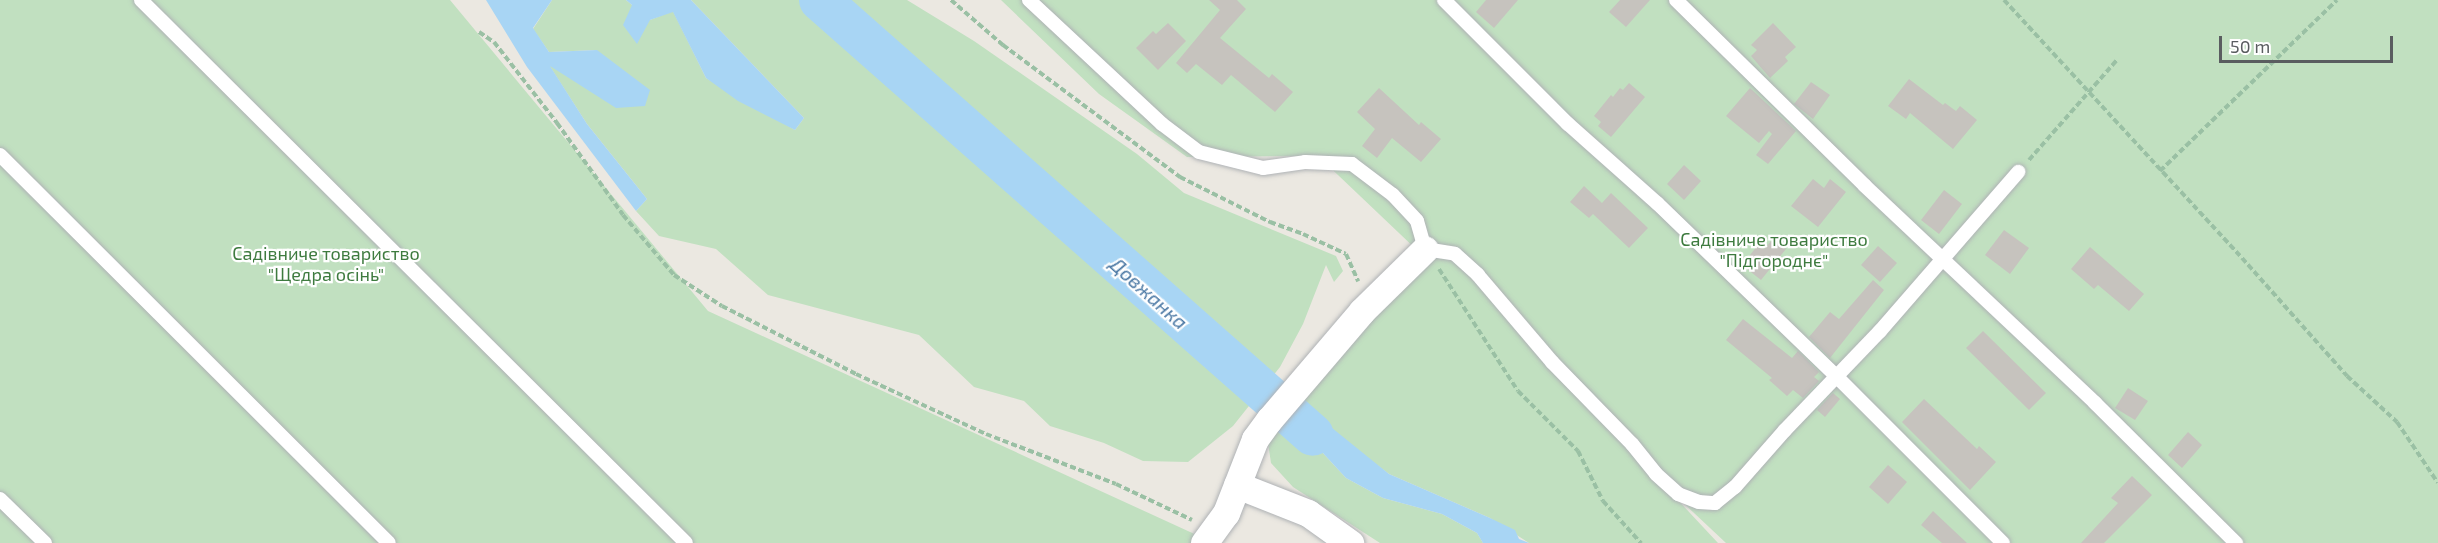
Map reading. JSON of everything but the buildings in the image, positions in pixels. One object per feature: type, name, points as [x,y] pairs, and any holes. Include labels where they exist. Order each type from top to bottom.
[{"type":"street","points":[[1208,538],[1226,513],[1255,439],[1269,420],[1362,311],[1425,249]]},
{"type":"street","points":[[1237,485],[1308,513],[1350,543]]},
{"type":"lane","points":[[141,0],[686,543]]},
{"type":"lane","points":[[1029,0],[1162,124],[1199,152],[1263,168],[1305,162],[1352,164],[1393,195],[1417,221],[1425,249],[1455,254],[1478,275],[1552,362],[1632,444],[1656,474],[1678,494],[1699,502],[1715,503],[1735,487],[1836,376],[1880,332],[2018,172]]},
{"type":"lane","points":[[1444,0],[1568,124],[1657,203],[1836,376],[2003,543]]},
{"type":"lane","points":[[1676,0],[2095,403],[2235,543]]},
{"type":"lane","points":[[0,155],[389,543]]},
{"type":"lane","points":[[0,499],[45,543]]},
{"type":"path","points":[[951,0],[1003,45],[1180,177],[1270,222],[1346,254],[1357,275],[1362,311]]},
{"type":"path","points":[[2004,0],[2242,258],[2347,376],[2397,422],[2438,483]]},
{"type":"path","points":[[2160,171],[2337,0]]},
{"type":"path","points":[[479,32],[495,42],[623,215],[674,275],[722,306],[856,374],[986,434],[1180,513],[1208,538]]},
{"type":"path","points":[[2018,172],[2117,60]]},
{"type":"path","points":[[1425,249],[1518,391],[1578,451],[1603,501],[1641,543]]},
{"type":"green space","name":"Садівниче товариство \"Щедра осінь\"","points":[[0,0],[450,0],[708,311],[1201,537],[1197,543],[0,543]]},
{"type":"green space","points":[[552,0],[626,0],[650,20],[673,11],[706,78],[795,130],[804,118],[691,0],[907,0],[974,41],[1137,154],[1184,193],[1336,256],[1343,271],[1334,282],[1326,265],[1303,324],[1280,367],[1233,426],[1188,462],[1143,461],[1104,443],[1050,426],[1024,401],[974,387],[919,335],[768,295],[716,249],[659,236],[636,211],[647,199],[587,124],[549,65],[597,50],[549,52],[533,29]]},
{"type":"green space","name":"Садівниче товариство \"Підгороднє\"","points":[[1001,0],[2438,0],[2438,543],[1726,543],[1661,482],[1718,543],[1529,543],[1490,518],[1389,474],[1353,447],[1296,411],[1289,395],[1420,253],[1318,156],[1187,157],[1099,94]]},
{"type":"green space","points":[[1291,419],[1291,427],[1321,451],[1346,478],[1383,498],[1442,514],[1477,533],[1483,543],[1380,543],[1293,487],[1271,463],[1268,443],[1277,428]]},
{"type":"water","points":[[486,0],[552,0],[533,28],[549,52],[597,50],[650,90],[645,106],[616,108],[550,66],[587,124],[647,199],[636,211],[527,67]]},
{"type":"water","points":[[626,0],[691,0],[804,118],[795,130],[738,101],[706,78],[673,12],[650,20],[637,44],[623,25],[632,5]]},
{"type":"water","points":[[1296,411],[1305,416],[1316,415],[1389,474],[1515,530],[1519,539],[1529,543],[1483,543],[1477,533],[1442,514],[1383,498],[1346,478],[1321,451],[1286,422]]},
{"type":"waterway","name":"Довжанка","points":[[820,0],[1313,435]]}]
